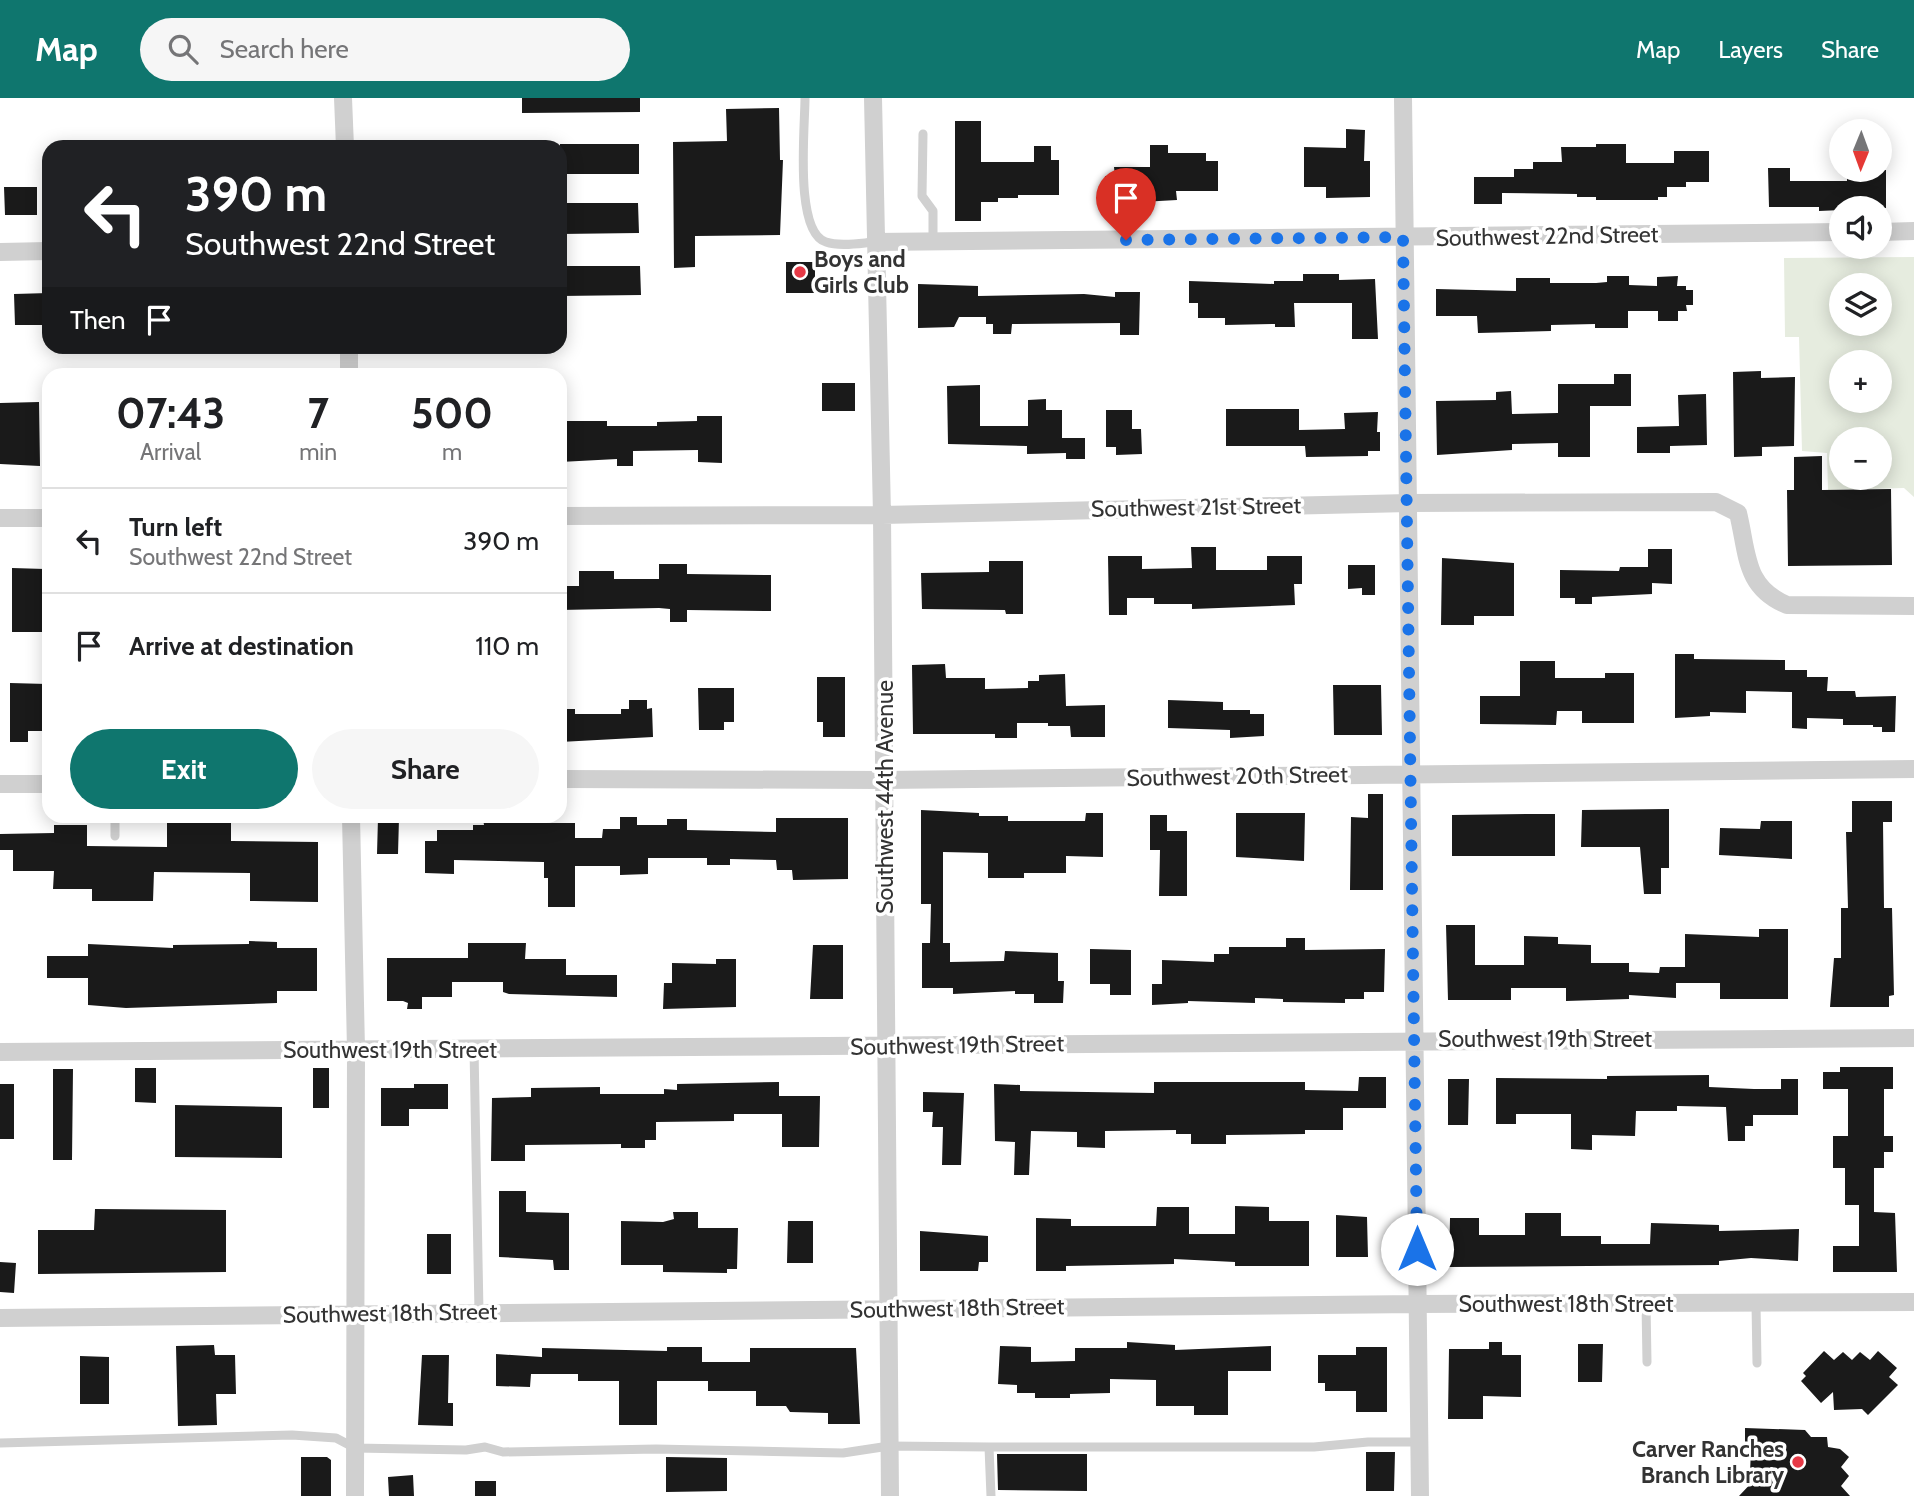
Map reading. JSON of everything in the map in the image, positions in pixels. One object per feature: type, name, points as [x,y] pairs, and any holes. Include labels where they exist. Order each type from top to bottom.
[{"type":"street","points":[[343,98],[345,140]]},
{"type":"street","name":"Southwest 44th Avenue","points":[[873,98],[882,515],[890,1496]]},
{"type":"street","points":[[1403,98],[1420,1496]]},
{"type":"street","name":"Southwest 22nd Street","points":[[875,243],[1829,232]]},
{"type":"street","points":[[1892,232],[1914,232]]},
{"type":"street","points":[[0,252],[42,251]]},
{"type":"street","name":"Southwest 21st Street","points":[[567,516],[882,515],[1409,503],[1716,502],[1738,513],[1754,580],[1768,597],[1787,605],[1914,606]]},
{"type":"street","points":[[0,518],[42,518]]},
{"type":"street","name":"Southwest 20th Street","points":[[567,779],[884,780],[1914,769]]},
{"type":"street","points":[[0,785],[42,784]]},
{"type":"street","points":[[351,823],[356,1050],[355,1496]]},
{"type":"street","name":"Southwest 19th Street","points":[[0,1052],[1914,1038]]},
{"type":"street","name":"Southwest 18th Street","points":[[0,1318],[1417,1304],[1914,1302]]},
{"type":"lane","points":[[805,98],[805,215],[815,236],[827,243],[875,243]]},
{"type":"lane","points":[[923,134],[922,196],[933,211],[933,242]]},
{"type":"lane","points":[[115,823],[115,836]]},
{"type":"lane","points":[[474,1049],[479,1312]]},
{"type":"lane","points":[[1646,1304],[1647,1362]]},
{"type":"lane","points":[[1756,1304],[1757,1363]]},
{"type":"lane","points":[[0,1443],[292,1435],[336,1438],[355,1447],[843,1453],[889,1446],[1314,1447],[1368,1442],[1419,1442]]},
{"type":"lane","points":[[989,1447],[990,1496]]},
{"type":"shaded area","points":[[1914,257],[1914,497],[1904,488],[1892,488],[1892,427],[1829,427],[1828,490],[1827,453],[1802,451],[1799,337],[1785,337],[1784,258]]},
{"type":"building","points":[[522,98],[640,98],[640,112],[522,113]]},
{"type":"building","points":[[779,108],[780,160],[783,160],[780,235],[695,236],[695,267],[674,268],[673,142],[727,141],[726,109]]},
{"type":"building","points":[[955,121],[981,121],[981,162],[1034,162],[1034,146],[1051,146],[1051,160],[1059,160],[1059,195],[1018,195],[1018,198],[998,198],[998,202],[981,202],[981,221],[955,221]]},
{"type":"building","points":[[1346,129],[1365,130],[1364,161],[1370,161],[1370,197],[1326,198],[1326,187],[1304,187],[1304,147],[1346,148]]},
{"type":"building","points":[[567,144],[639,144],[639,174],[567,174]]},
{"type":"building","points":[[1596,144],[1626,144],[1626,163],[1674,163],[1674,151],[1709,151],[1709,182],[1686,182],[1686,187],[1667,187],[1667,197],[1658,197],[1658,200],[1596,200],[1596,197],[1577,197],[1577,194],[1502,193],[1502,204],[1474,204],[1474,177],[1514,177],[1514,169],[1533,169],[1533,162],[1562,162],[1561,147],[1596,147]]},
{"type":"building","points":[[1150,145],[1168,145],[1168,153],[1206,153],[1206,161],[1218,161],[1218,191],[1176,191],[1177,200],[1105,204],[1105,176],[1115,176],[1114,167],[1150,167]]},
{"type":"building","points":[[1768,168],[1790,168],[1790,181],[1886,182],[1886,196],[1829,196],[1829,211],[1819,211],[1819,207],[1769,207]]},
{"type":"building","points":[[4,187],[37,187],[37,215],[5,215]]},
{"type":"building","points":[[567,203],[638,203],[639,233],[567,234]]},
{"type":"building","name":"Boys and Girls Club","points":[[786,262],[815,262],[815,293],[786,293]]},
{"type":"building","points":[[567,266],[640,266],[641,295],[567,296]]},
{"type":"building","points":[[1303,274],[1339,274],[1339,280],[1375,279],[1378,339],[1352,339],[1352,303],[1294,303],[1295,327],[1275,327],[1275,324],[1225,325],[1225,318],[1198,318],[1198,303],[1189,303],[1189,281],[1274,284],[1274,281],[1303,281]]},
{"type":"building","points":[[1607,276],[1629,276],[1629,285],[1657,286],[1657,277],[1678,276],[1677,286],[1686,286],[1686,290],[1693,290],[1693,305],[1686,305],[1687,311],[1678,311],[1678,321],[1658,321],[1658,311],[1628,311],[1628,328],[1595,328],[1595,324],[1551,325],[1551,331],[1478,333],[1477,316],[1436,316],[1436,289],[1516,291],[1516,278],[1550,278],[1550,283],[1596,283],[1607,282]]},
{"type":"building","points":[[918,284],[978,286],[978,296],[1084,294],[1115,297],[1115,292],[1140,292],[1139,335],[1120,335],[1120,323],[1012,324],[1011,334],[993,334],[993,324],[986,324],[986,317],[959,317],[954,327],[918,328]]},
{"type":"building","points":[[42,293],[42,325],[15,325],[14,294]]},
{"type":"building","points":[[1761,371],[1761,378],[1795,377],[1794,446],[1762,447],[1762,456],[1734,457],[1733,372]]},
{"type":"building","points":[[1614,374],[1631,374],[1631,406],[1590,406],[1590,457],[1558,457],[1558,443],[1512,444],[1512,450],[1437,455],[1436,401],[1496,400],[1496,392],[1511,391],[1512,414],[1558,413],[1558,384],[1614,384]]},
{"type":"building","points":[[822,383],[855,383],[855,411],[822,411]]},
{"type":"building","points":[[980,385],[980,426],[1028,426],[1028,400],[1046,399],[1046,410],[1062,410],[1062,438],[1085,438],[1085,459],[1066,459],[1066,453],[1027,454],[1027,446],[948,444],[947,386]]},
{"type":"building","points":[[1706,394],[1707,445],[1670,446],[1670,453],[1637,453],[1637,427],[1679,426],[1678,395]]},
{"type":"building","points":[[39,402],[40,466],[0,464],[0,403]]},
{"type":"building","points":[[1226,409],[1299,409],[1299,430],[1345,429],[1344,413],[1378,412],[1380,451],[1368,451],[1368,456],[1306,457],[1305,446],[1226,446]]},
{"type":"building","points":[[1106,410],[1132,410],[1132,429],[1141,429],[1142,454],[1116,455],[1116,447],[1106,447]]},
{"type":"building","points":[[697,416],[722,416],[722,463],[698,462],[698,450],[633,451],[633,466],[617,466],[617,459],[567,462],[567,421],[607,421],[607,426],[657,426],[657,422],[697,421]]},
{"type":"building","points":[[1822,456],[1822,490],[1891,490],[1892,565],[1788,566],[1787,490],[1794,490],[1794,457]]},
{"type":"building","points":[[1191,547],[1216,547],[1216,570],[1267,570],[1267,556],[1302,556],[1302,584],[1294,584],[1295,605],[1192,609],[1192,604],[1154,604],[1154,598],[1127,598],[1127,615],[1109,615],[1108,556],[1142,556],[1142,569],[1192,568]]},
{"type":"building","points":[[1648,549],[1672,549],[1672,584],[1652,583],[1652,594],[1592,597],[1592,604],[1575,604],[1575,598],[1560,598],[1560,570],[1619,571],[1620,567],[1648,567]]},
{"type":"building","points":[[1442,558],[1514,563],[1514,616],[1474,616],[1474,625],[1441,625]]},
{"type":"building","points":[[989,561],[1023,561],[1023,614],[1006,614],[1005,610],[922,609],[921,573],[989,572]]},
{"type":"building","points":[[659,564],[687,564],[687,574],[771,575],[771,611],[687,610],[687,622],[670,622],[670,609],[567,610],[567,586],[579,586],[579,571],[614,571],[614,579],[659,579]]},
{"type":"building","points":[[1348,565],[1375,565],[1375,595],[1362,595],[1362,588],[1348,589]]},
{"type":"building","points":[[12,568],[42,569],[42,632],[12,632]]},
{"type":"building","points":[[1675,654],[1694,654],[1694,659],[1785,660],[1785,670],[1807,670],[1807,677],[1828,677],[1827,691],[1855,691],[1856,697],[1896,696],[1895,732],[1882,732],[1882,727],[1873,725],[1843,725],[1843,719],[1807,718],[1807,729],[1792,728],[1792,692],[1746,691],[1746,713],[1710,712],[1710,716],[1675,718]]},
{"type":"building","points":[[1520,661],[1555,661],[1555,678],[1605,678],[1605,673],[1634,673],[1634,723],[1582,723],[1582,711],[1557,711],[1556,725],[1480,724],[1480,696],[1520,696]]},
{"type":"building","points":[[945,664],[946,678],[985,678],[985,689],[1028,688],[1028,681],[1039,681],[1039,675],[1065,674],[1066,706],[1105,705],[1105,737],[1071,737],[1070,726],[1048,726],[1048,723],[1017,723],[1017,738],[995,738],[995,734],[913,734],[912,665]]},
{"type":"building","points":[[817,677],[845,677],[845,737],[823,737],[823,722],[817,722]]},
{"type":"building","points":[[10,683],[42,684],[42,731],[28,731],[28,742],[10,742]]},
{"type":"building","points":[[1333,685],[1381,685],[1382,735],[1334,735]]},
{"type":"building","points":[[698,688],[734,688],[734,722],[724,722],[724,730],[699,730]]},
{"type":"building","points":[[629,700],[647,700],[647,709],[652,708],[653,737],[567,742],[567,709],[575,709],[575,714],[621,714],[621,709],[629,709]]},
{"type":"building","points":[[1168,700],[1223,702],[1223,710],[1250,710],[1250,714],[1264,714],[1264,736],[1230,738],[1230,730],[1168,728]]},
{"type":"building","points":[[1368,794],[1383,794],[1383,890],[1350,890],[1351,817],[1368,818]]},
{"type":"building","points":[[1852,801],[1892,801],[1892,822],[1883,822],[1884,908],[1892,908],[1894,995],[1889,996],[1889,1007],[1830,1007],[1834,958],[1841,958],[1841,908],[1848,908],[1846,832],[1852,832]]},
{"type":"building","points":[[1669,809],[1669,868],[1661,868],[1661,894],[1644,894],[1640,847],[1581,847],[1582,810]]},
{"type":"building","points":[[921,810],[1008,816],[1008,821],[1085,821],[1086,813],[1103,813],[1103,857],[1066,856],[1066,873],[1024,873],[1024,878],[988,878],[988,853],[943,852],[943,943],[950,943],[950,962],[1004,961],[1005,951],[1058,953],[1058,981],[1064,981],[1063,1003],[1034,1003],[1034,994],[1015,994],[1015,991],[953,994],[953,988],[922,988],[922,943],[930,943],[931,904],[921,904]]},
{"type":"building","points":[[1236,813],[1305,813],[1304,861],[1236,857]]},
{"type":"building","points":[[1555,814],[1555,856],[1452,856],[1452,815]]},
{"type":"building","points":[[1150,815],[1167,815],[1167,831],[1187,831],[1187,896],[1159,896],[1160,850],[1150,850]]},
{"type":"building","points":[[620,817],[637,817],[637,825],[667,825],[667,819],[687,819],[687,830],[776,832],[776,818],[848,818],[848,879],[793,880],[792,870],[777,870],[776,860],[730,859],[730,865],[707,865],[707,858],[648,858],[648,874],[620,875],[620,866],[575,866],[575,907],[548,907],[548,878],[544,878],[544,862],[454,860],[454,874],[425,873],[425,841],[437,841],[437,830],[473,830],[473,825],[575,823],[575,838],[602,838],[603,829],[620,829]]},
{"type":"building","points":[[1761,821],[1792,821],[1792,859],[1719,855],[1720,828],[1760,829]]},
{"type":"building","points":[[167,823],[231,823],[231,841],[318,842],[318,902],[250,901],[250,873],[154,872],[153,901],[92,901],[92,889],[53,889],[54,871],[13,871],[13,850],[0,850],[0,834],[54,833],[54,825],[87,825],[87,846],[167,847]]},
{"type":"building","points":[[378,823],[399,823],[398,854],[377,854]]},
{"type":"building","points":[[1446,925],[1475,925],[1475,965],[1524,965],[1524,936],[1558,937],[1558,944],[1591,945],[1591,963],[1629,963],[1629,972],[1659,973],[1660,967],[1685,967],[1685,934],[1759,937],[1759,929],[1788,929],[1788,999],[1720,999],[1720,983],[1676,983],[1676,998],[1629,995],[1629,999],[1566,1001],[1566,988],[1511,988],[1511,1000],[1448,1000]]},
{"type":"building","points":[[1286,938],[1305,938],[1305,950],[1385,949],[1384,992],[1364,992],[1364,999],[1345,999],[1345,1003],[1283,1002],[1283,999],[1255,998],[1255,1003],[1188,1001],[1152,1005],[1152,984],[1162,984],[1162,960],[1214,962],[1214,954],[1229,954],[1229,947],[1286,947]]},
{"type":"building","points":[[249,941],[277,942],[277,948],[317,948],[317,991],[277,991],[277,1003],[126,1008],[88,1005],[88,978],[47,978],[47,956],[88,956],[88,944],[173,948],[173,945],[249,944]]},
{"type":"building","points":[[468,943],[526,943],[525,959],[566,959],[566,975],[617,975],[617,997],[509,994],[503,992],[503,982],[452,982],[452,997],[422,997],[422,1009],[407,1009],[408,1003],[403,1001],[387,1001],[387,958],[468,958]]},
{"type":"building","points":[[813,945],[843,945],[843,999],[810,999]]},
{"type":"building","points":[[1090,949],[1131,950],[1131,995],[1110,995],[1110,984],[1090,984]]},
{"type":"building","points":[[716,959],[736,959],[736,1007],[663,1009],[664,983],[672,983],[672,963],[716,964]]},
{"type":"building","points":[[1840,1067],[1893,1067],[1893,1089],[1884,1089],[1884,1136],[1893,1136],[1893,1152],[1884,1152],[1884,1168],[1874,1168],[1874,1212],[1895,1213],[1897,1272],[1833,1272],[1833,1246],[1859,1246],[1859,1205],[1845,1205],[1845,1168],[1833,1168],[1833,1136],[1848,1136],[1848,1089],[1823,1089],[1823,1072],[1840,1072]]},
{"type":"building","points":[[135,1068],[156,1068],[156,1103],[135,1102]]},
{"type":"building","points":[[313,1068],[329,1068],[329,1108],[313,1108]]},
{"type":"building","points":[[53,1069],[73,1069],[72,1160],[53,1160]]},
{"type":"building","points":[[1709,1075],[1709,1087],[1781,1089],[1781,1079],[1798,1079],[1798,1115],[1753,1115],[1753,1126],[1745,1126],[1745,1141],[1728,1141],[1726,1107],[1677,1106],[1677,1111],[1636,1111],[1635,1136],[1592,1135],[1592,1150],[1571,1149],[1571,1114],[1516,1114],[1516,1124],[1496,1124],[1496,1078],[1607,1079],[1607,1076]]},
{"type":"building","points":[[1359,1077],[1386,1077],[1386,1108],[1343,1108],[1343,1130],[1305,1130],[1305,1134],[1226,1135],[1226,1144],[1191,1144],[1191,1134],[1176,1134],[1176,1130],[1105,1131],[1105,1148],[1077,1147],[1077,1132],[1031,1131],[1029,1175],[1014,1175],[1015,1142],[995,1141],[994,1084],[1020,1085],[1020,1091],[1154,1093],[1154,1082],[1305,1082],[1305,1090],[1358,1091]]},
{"type":"building","points":[[1448,1079],[1469,1079],[1468,1125],[1448,1125]]},
{"type":"building","points":[[779,1082],[779,1096],[820,1096],[819,1147],[782,1147],[782,1114],[734,1114],[734,1121],[656,1122],[656,1140],[645,1140],[645,1148],[621,1148],[621,1144],[525,1145],[525,1161],[491,1161],[492,1098],[531,1097],[531,1088],[600,1087],[600,1094],[664,1094],[664,1089],[677,1090],[677,1084]]},
{"type":"building","points":[[0,1084],[14,1084],[14,1139],[0,1139]]},
{"type":"building","points":[[414,1084],[448,1084],[448,1109],[409,1109],[409,1126],[381,1126],[381,1088],[414,1088]]},
{"type":"building","points":[[923,1092],[964,1093],[961,1165],[942,1165],[943,1127],[932,1127],[933,1112],[923,1112]]},
{"type":"building","points":[[175,1105],[282,1107],[282,1158],[175,1157]]},
{"type":"building","points":[[499,1191],[526,1191],[526,1212],[569,1213],[569,1270],[554,1270],[553,1260],[499,1257]]},
{"type":"building","points":[[1235,1206],[1269,1207],[1269,1221],[1309,1221],[1309,1266],[1235,1266],[1235,1262],[1174,1259],[1174,1264],[1066,1266],[1066,1271],[1036,1271],[1036,1218],[1071,1219],[1071,1226],[1156,1226],[1157,1207],[1189,1207],[1189,1234],[1235,1234]]},
{"type":"building","points":[[95,1209],[226,1210],[226,1272],[38,1274],[38,1230],[94,1230]]},
{"type":"building","points":[[673,1212],[698,1212],[698,1228],[738,1228],[737,1269],[727,1269],[727,1273],[663,1272],[663,1265],[621,1265],[621,1221],[663,1222],[674,1219]]},
{"type":"building","points":[[1525,1213],[1561,1213],[1561,1236],[1601,1236],[1601,1244],[1650,1244],[1651,1223],[1719,1225],[1719,1231],[1799,1229],[1798,1261],[1751,1258],[1719,1261],[1719,1265],[1449,1267],[1450,1218],[1479,1218],[1479,1235],[1525,1235]]},
{"type":"building","points":[[1336,1215],[1367,1217],[1368,1257],[1336,1257]]},
{"type":"building","points":[[788,1221],[813,1221],[813,1263],[787,1263]]},
{"type":"building","points":[[920,1231],[988,1236],[988,1262],[979,1262],[978,1271],[920,1271]]},
{"type":"building","points":[[427,1234],[451,1234],[451,1274],[427,1274]]},
{"type":"building","points":[[0,1262],[16,1263],[14,1293],[0,1292]]},
{"type":"building","points":[[1127,1342],[1175,1345],[1175,1350],[1271,1346],[1271,1371],[1228,1371],[1228,1415],[1194,1415],[1194,1406],[1156,1406],[1156,1380],[1110,1379],[1110,1393],[1070,1394],[1070,1398],[1035,1398],[1035,1393],[1017,1393],[1017,1385],[998,1384],[1000,1346],[1031,1347],[1031,1362],[1075,1361],[1075,1348],[1127,1348]]},
{"type":"building","points":[[1489,1342],[1502,1342],[1502,1355],[1521,1355],[1521,1397],[1483,1396],[1483,1419],[1448,1419],[1449,1349],[1489,1349]]},
{"type":"building","points":[[1578,1344],[1603,1344],[1602,1382],[1578,1382]]},
{"type":"building","points":[[214,1345],[215,1355],[235,1355],[236,1394],[216,1394],[217,1425],[178,1426],[176,1346]]},
{"type":"building","points":[[667,1347],[702,1347],[702,1362],[750,1362],[750,1348],[856,1348],[860,1424],[828,1424],[828,1413],[790,1412],[786,1406],[756,1406],[756,1391],[708,1391],[708,1381],[657,1381],[657,1425],[619,1425],[619,1381],[578,1381],[578,1374],[531,1374],[530,1387],[496,1386],[496,1354],[542,1357],[542,1348],[667,1351]]},
{"type":"building","points":[[1356,1347],[1387,1347],[1387,1412],[1356,1412],[1356,1391],[1325,1391],[1325,1383],[1318,1383],[1318,1355],[1356,1355]]},
{"type":"building","points":[[1824,1351],[1834,1360],[1843,1352],[1852,1360],[1860,1352],[1870,1360],[1878,1351],[1897,1368],[1889,1377],[1898,1385],[1868,1415],[1862,1409],[1834,1410],[1833,1392],[1821,1403],[1801,1381],[1806,1376],[1803,1373]]},
{"type":"building","points":[[422,1355],[449,1355],[448,1403],[453,1403],[453,1426],[418,1425]]},
{"type":"building","points":[[80,1356],[109,1357],[109,1404],[80,1404]]},
{"type":"building","name":"Carver Ranches Branch Library","points":[[1745,1428],[1805,1430],[1811,1437],[1827,1437],[1828,1447],[1840,1449],[1849,1457],[1841,1467],[1849,1476],[1841,1486],[1850,1496],[1739,1496],[1756,1478],[1750,1472],[1751,1450],[1745,1450]]},
{"type":"building","points":[[1366,1452],[1395,1452],[1394,1491],[1366,1491]]},
{"type":"building","points":[[997,1454],[1087,1454],[1087,1491],[998,1490]]},
{"type":"building","points":[[301,1457],[327,1457],[331,1460],[331,1496],[301,1496]]},
{"type":"building","points":[[666,1457],[727,1458],[727,1491],[666,1492]]},
{"type":"building","points":[[413,1475],[414,1496],[389,1496],[388,1477]]},
{"type":"building","points":[[475,1481],[496,1481],[496,1496],[475,1496]]},
{"type":"place","name":"Boys and Girls Club","points":[[800,272]]},
{"type":"place","name":"Carver Ranches Branch Library","points":[[1798,1462]]},
{"type":"route","points":[[1126,240],[1403,237],[1409,503],[1417,1249]]}]
